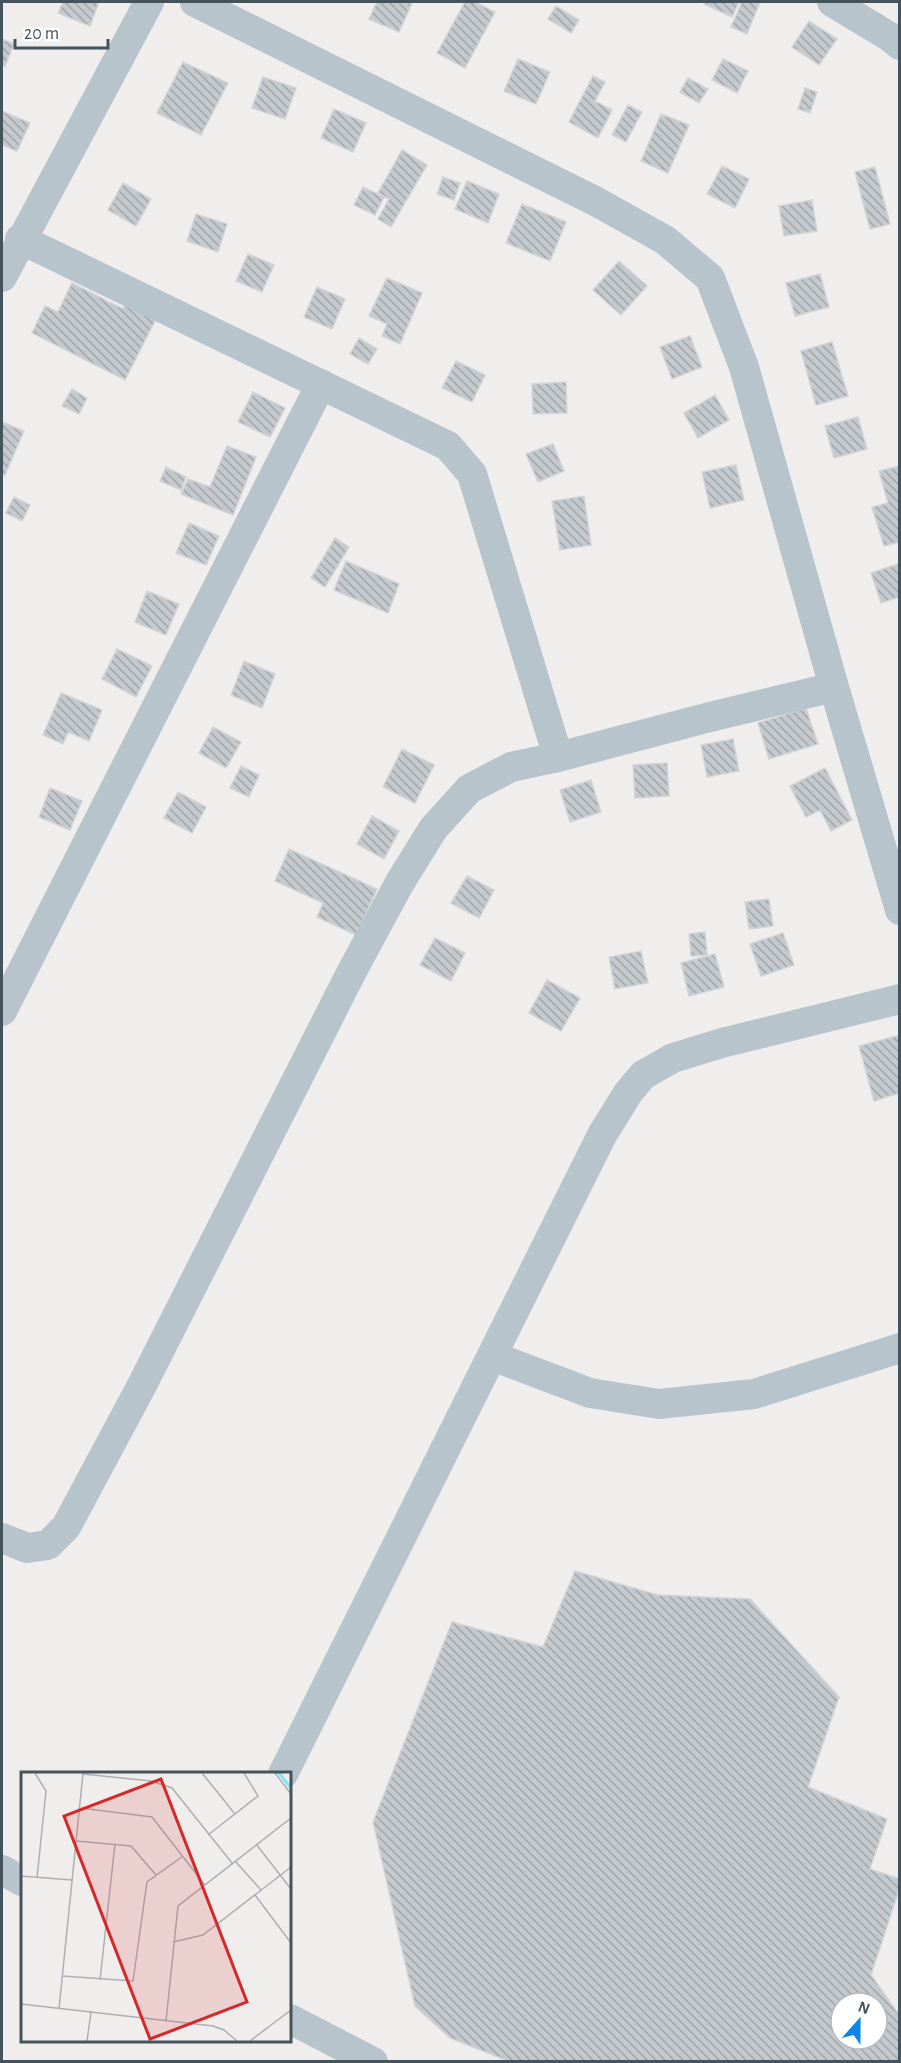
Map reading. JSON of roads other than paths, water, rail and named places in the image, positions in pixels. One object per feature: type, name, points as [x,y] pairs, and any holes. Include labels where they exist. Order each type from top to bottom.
[{"type":"street","points":[[2,277],[20,239],[149,2]]},
{"type":"street","points":[[195,2],[597,202],[665,240],[710,278],[744,367],[834,687],[900,910]]},
{"type":"street","points":[[832,2],[900,45]]},
{"type":"street","points":[[20,239],[448,446],[472,474],[558,758]]},
{"type":"street","points":[[2,1011],[321,384]]},
{"type":"street","points":[[2,1538],[27,1548],[48,1545],[66,1527],[399,884],[433,829],[469,789],[511,767],[558,758],[706,718],[834,687]]},
{"type":"street","points":[[284,1772],[602,1135],[628,1093],[643,1075],[673,1058],[722,1043],[900,999]]},
{"type":"street","points":[[492,1356],[590,1393],[659,1404],[754,1394],[900,1348]]},
{"type":"street","points":[[2,1870],[21,1880]]},
{"type":"street","points":[[291,2020],[373,2061]]}]
